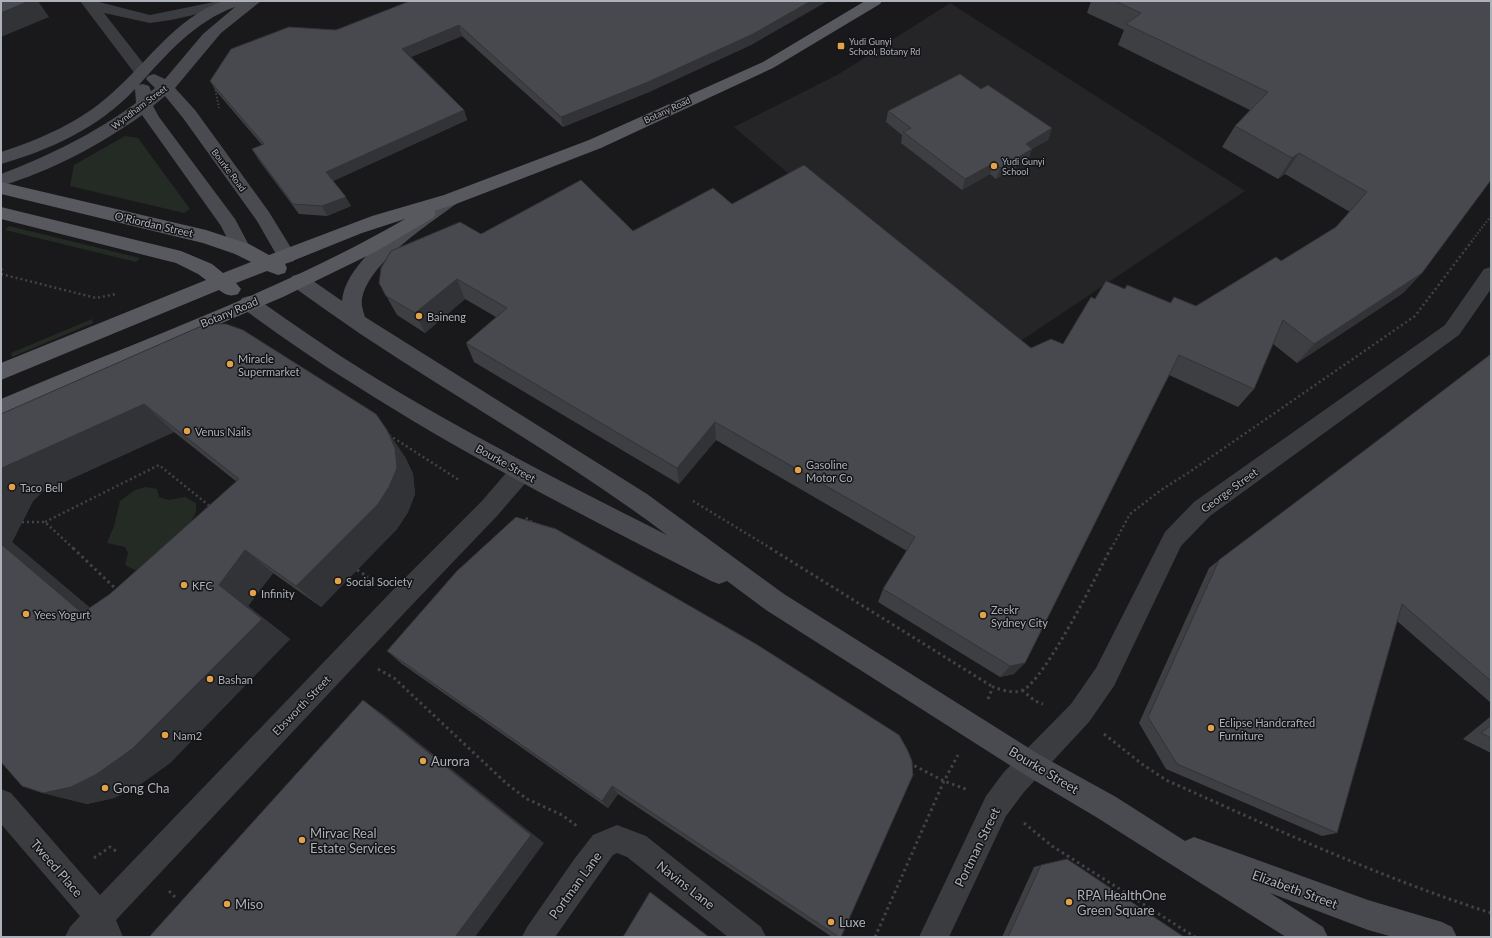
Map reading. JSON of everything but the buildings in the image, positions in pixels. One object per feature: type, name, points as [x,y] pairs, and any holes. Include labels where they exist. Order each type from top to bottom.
[{"type":"main road","name":"Wyndham Street","points":[[1,158],[48,142],[89,119],[118,98],[170,44],[204,16],[218,8],[236,1]]},
{"type":"main road","name":"Wyndham Street","points":[[1,180],[45,163],[80,147],[118,124],[166,87],[180,73],[207,39],[236,13],[254,1]]},
{"type":"main road","name":"Botany Road","points":[[1,372],[247,271],[378,220],[450,200],[595,144],[768,65],[875,1]]},
{"type":"main road","name":"Bourke Road","points":[[142,72],[166,87],[181,104],[264,217],[287,256],[299,281]]},
{"type":"main road","points":[[142,72],[144,104],[153,121],[234,230],[242,250],[247,271],[249,303]]},
{"type":"main road","name":"O'Riordan Street","points":[[1,188],[206,237],[242,250],[269,263],[299,281]]},
{"type":"main road","name":"Botany Road","points":[[1,408],[299,281],[384,240],[450,200]]},
{"type":"main road","points":[[358,322],[354,313],[352,299],[355,289],[367,270],[397,240],[450,200]]},
{"type":"main road","points":[[1,213],[181,258],[196,264],[249,303]]},
{"type":"main road","name":"Bourke Street","points":[[299,281],[358,322],[639,501],[775,602],[1031,764],[1106,807],[1313,937]]},
{"type":"main road","name":"Bourke Street","points":[[249,303],[288,332],[398,402],[521,472],[775,602]]},
{"type":"main road","name":"Elizabeth Street","points":[[1150,835],[1368,915],[1442,937]]},
{"type":"street","points":[[89,3],[150,18],[170,16],[236,1]]},
{"type":"street","name":"Bourke Road","points":[[89,3],[142,72]]},
{"type":"street","name":"George Street","points":[[1031,764],[1080,713],[1105,677],[1124,641],[1167,550],[1184,526],[1202,509],[1452,330],[1491,274]]},
{"type":"street","name":"Ebsworth Street","points":[[80,937],[103,927],[400,600],[489,509],[521,472]]},
{"type":"street","name":"Portman Street","points":[[934,937],[996,806],[1006,790],[1031,764]]},
{"type":"street","name":"Tweed Place","points":[[1,803],[103,927]]},
{"type":"street","name":"Portman Lane","points":[[538,937],[603,844],[617,839]]},
{"type":"street","name":"Navins Lane","points":[[617,839],[636,846],[751,937]]},
{"type":"path","points":[[1,274],[96,298],[119,294]]},
{"type":"path","points":[[388,434],[459,480]]},
{"type":"path","points":[[22,522],[45,522],[159,465],[218,513]]},
{"type":"path","points":[[526,518],[538,526]]},
{"type":"path","points":[[45,522],[124,596]]},
{"type":"path","points":[[357,570],[368,576]]},
{"type":"path","points":[[989,696],[993,687],[1009,692],[1022,690],[1034,680],[1052,656]]},
{"type":"path","points":[[394,678],[507,784],[527,799],[562,816]]},
{"type":"path","points":[[1022,690],[1035,701]]},
{"type":"path","points":[[1111,738],[1142,764],[1166,780],[1357,864],[1443,899],[1491,913]]},
{"type":"path","points":[[875,937],[944,781],[906,761]]},
{"type":"path","points":[[1052,846],[1195,937]]},
{"type":"shaded area","name":"Yudi Gunyi School","points":[[950,3],[1245,191],[1004,352],[734,127],[839,74]]},
{"type":"shaded area","points":[[125,136],[138,138],[190,209],[184,213],[70,186],[74,165]]},
{"type":"shaded area","points":[[9,226],[140,258],[136,262],[5,230]]},
{"type":"shaded area","points":[[92,319],[93,323],[12,357],[11,353]]},
{"type":"shaded area","points":[[146,487],[157,489],[159,497],[169,500],[185,497],[196,503],[196,512],[189,526],[170,541],[148,566],[135,570],[125,565],[128,553],[125,547],[107,543],[114,526],[120,501],[135,490]]},
{"type":"place","name":"Yudi Gunyi School, Botany Rd","points":[[841,46]]},
{"type":"place","name":"Yudi Gunyi School","points":[[994,166]]},
{"type":"place","name":"Baineng","points":[[419,316]]},
{"type":"place","name":"Miracle Supermarket","points":[[230,364]]},
{"type":"place","name":"Venus Nails","points":[[187,431]]},
{"type":"place","name":"Gasoline Motor Co","points":[[798,470]]},
{"type":"place","name":"Taco Bell","points":[[12,487]]},
{"type":"place","name":"Social Society","points":[[338,581]]},
{"type":"place","name":"KFC","points":[[184,585]]},
{"type":"place","name":"Infinity","points":[[253,593]]},
{"type":"place","name":"Yees Yogurt","points":[[26,614]]},
{"type":"place","name":"Zeekr Sydney City","points":[[983,615]]},
{"type":"place","name":"Bashan","points":[[210,679]]},
{"type":"place","name":"Eclipse Handcrafted Furniture","points":[[1211,728]]},
{"type":"place","name":"Nam2","points":[[165,735]]},
{"type":"place","name":"Aurora","points":[[423,761]]},
{"type":"place","name":"Gong Cha","points":[[105,788]]},
{"type":"place","name":"Mirvac Real Estate Services","points":[[302,840]]},
{"type":"place","name":"RPA HealthOne Green Square","points":[[1069,902]]},
{"type":"place","name":"Miso","points":[[227,904]]},
{"type":"place","name":"Luxe","points":[[831,922]]}]
